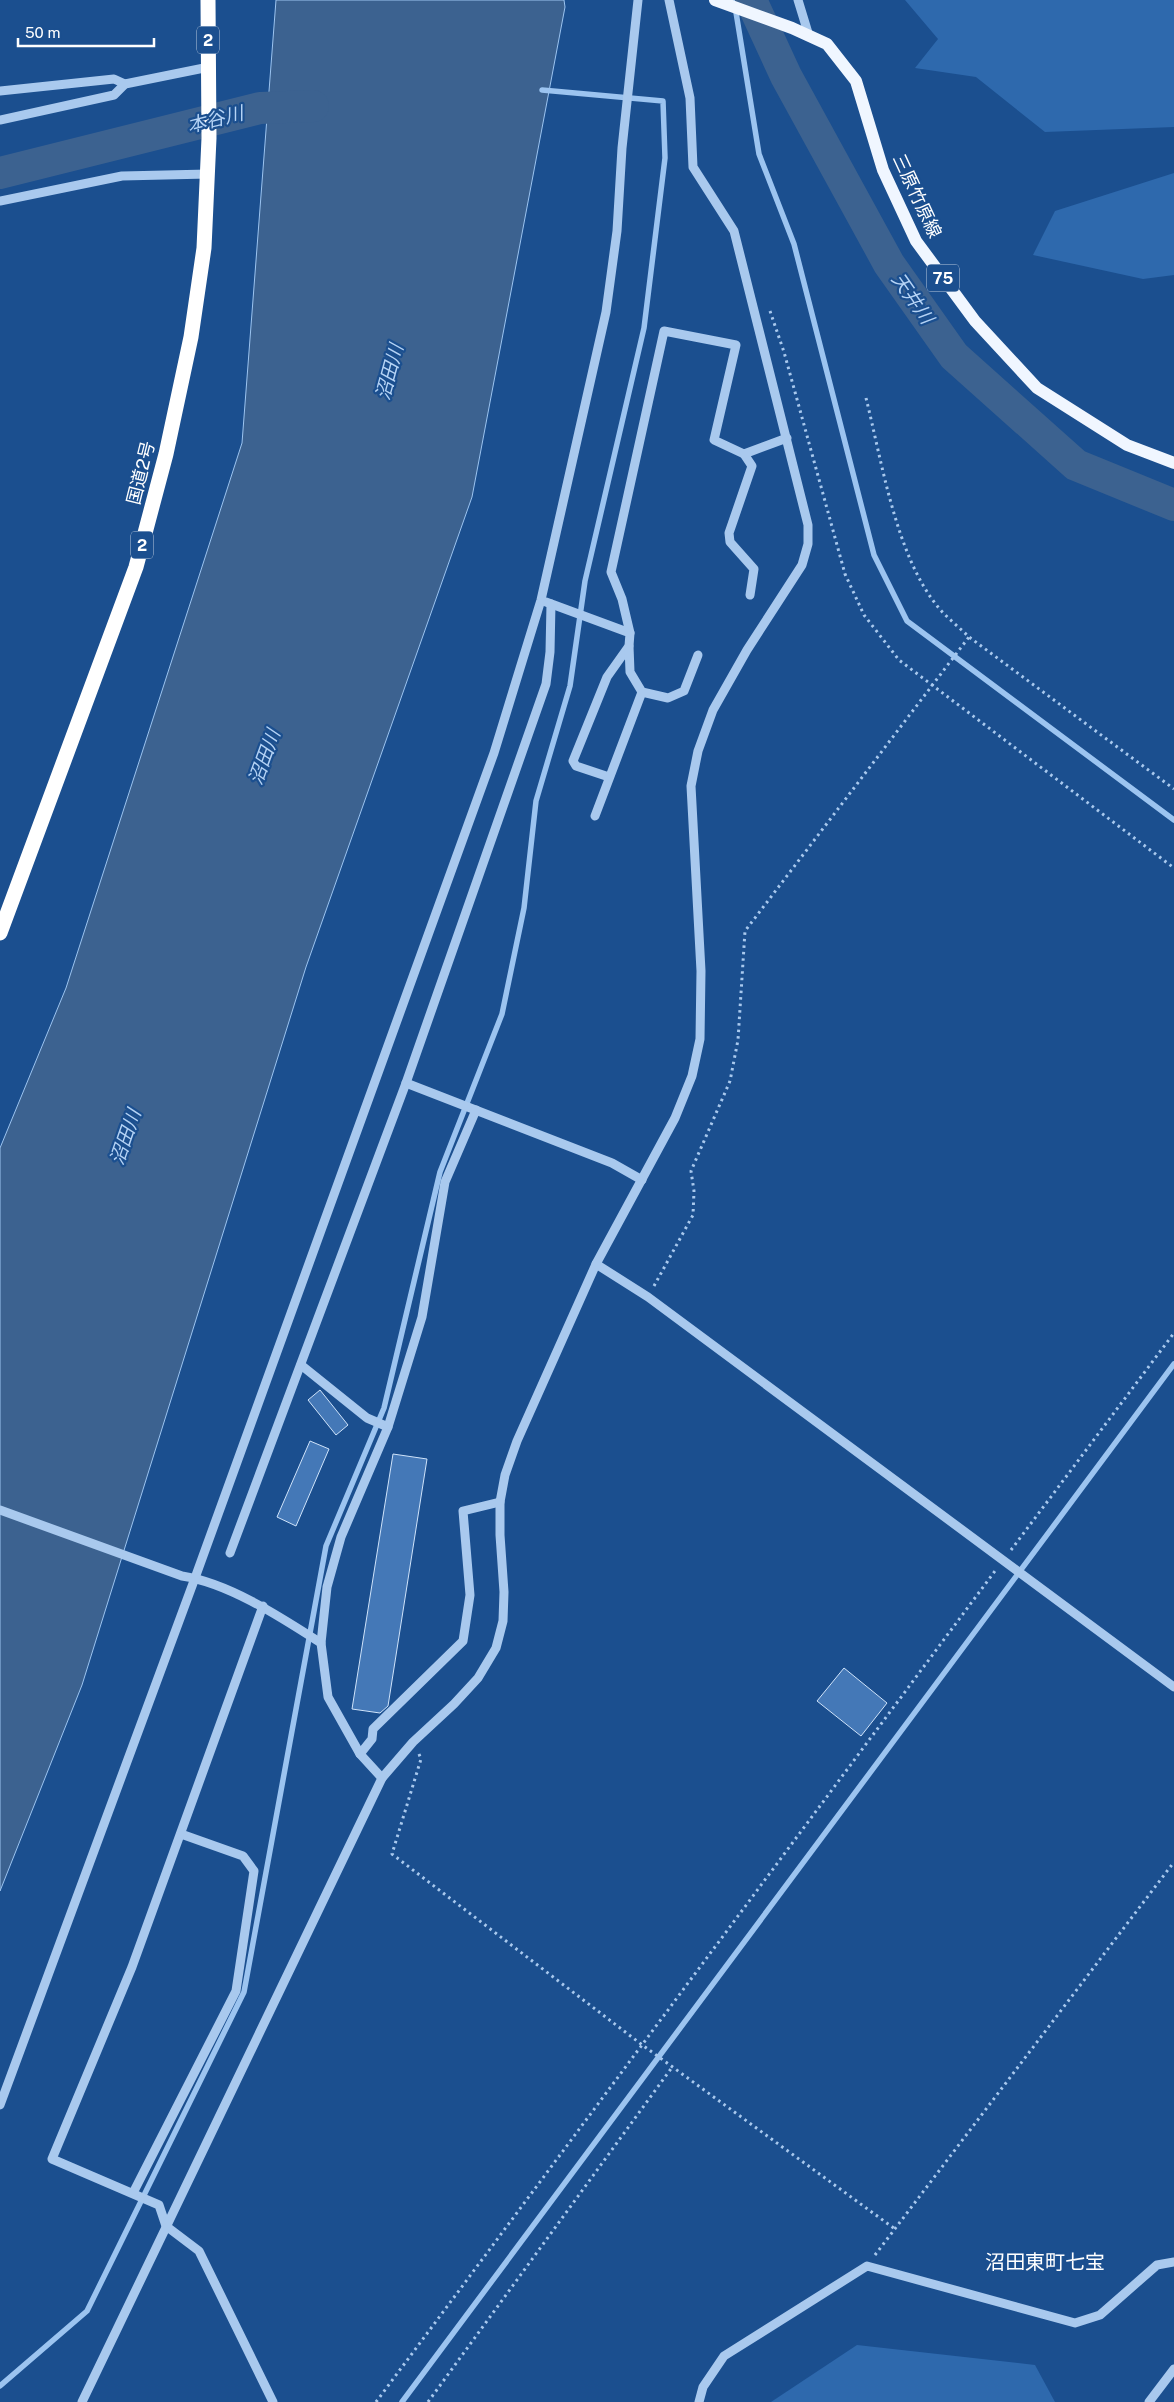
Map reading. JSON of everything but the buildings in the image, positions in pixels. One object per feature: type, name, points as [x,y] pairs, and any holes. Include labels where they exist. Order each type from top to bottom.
[{"type":"highway","name":"国道2号","points":[[0,933],[136,567],[166,454],[190,337],[204,248],[209,138],[208,0]]},
{"type":"main road","name":"三原竹原線","points":[[715,0],[792,28],[827,44],[856,81],[883,170],[916,241],[974,321],[1037,388],[1127,445],[1174,463]]},
{"type":"street","points":[[0,2106],[494,754],[541,600],[606,312],[617,231],[622,148],[638,0]]},
{"type":"street","points":[[82,2402],[382,1778],[413,1742],[454,1704],[478,1678],[496,1648],[503,1621],[504,1592],[500,1502],[505,1475],[517,1441],[596,1264],[675,1118],[692,1076],[700,1039],[701,971],[691,786],[698,751],[713,710],[746,650],[802,565],[808,544],[808,525],[734,231],[693,167],[690,98],[668,0]]},
{"type":"street","points":[[798,0],[809,36]]},
{"type":"street","points":[[0,91],[114,79],[125,84],[209,73]]},
{"type":"street","points":[[0,120],[114,96],[125,84]]},
{"type":"street","points":[[0,201],[122,176],[208,174]]},
{"type":"street","points":[[698,655],[684,691],[668,698],[642,692],[630,672],[630,633],[622,599],[612,572],[664,331],[736,345],[714,440],[744,454],[752,466],[729,533],[730,542],[754,569],[750,595]]},
{"type":"street","points":[[744,454],[787,438]]},
{"type":"street","points":[[541,600],[630,633]]},
{"type":"street","points":[[230,1553],[406,1083],[546,684],[550,652],[550,604]]},
{"type":"street","points":[[609,777],[576,766],[573,761],[607,678],[630,646]]},
{"type":"street","points":[[596,816],[642,692]]},
{"type":"street","points":[[406,1083],[612,1163],[642,1180]]},
{"type":"street","points":[[382,1778],[360,1754],[328,1697],[321,1643],[326,1587],[340,1537],[388,1427],[422,1317],[445,1182],[476,1110]]},
{"type":"street","points":[[596,1264],[648,1297],[1174,1687]]},
{"type":"street","points":[[301,1365],[367,1418],[388,1427]]},
{"type":"street","points":[[360,1754],[372,1739],[373,1729],[463,1641],[470,1596],[463,1511],[500,1502]]},
{"type":"street","points":[[0,1510],[182,1576],[194,1578],[263,1606],[321,1643]]},
{"type":"street","points":[[263,1606],[132,1967],[52,2159],[158,2205],[166,2226],[199,2251],[273,2402]]},
{"type":"street","points":[[133,2193],[236,1991],[254,1871],[243,1856],[181,1834]]},
{"type":"street","points":[[698,2402],[703,2387],[724,2356],[867,2266],[1075,2323],[1100,2314],[1157,2265],[1174,2262]]},
{"type":"street","points":[[1149,2402],[1174,2369]]},
{"type":"path","points":[[768,307],[784,352],[845,574],[864,614],[899,660],[1174,868]]},
{"type":"path","points":[[866,398],[903,544],[920,579],[938,607],[969,637],[1174,789]]},
{"type":"path","points":[[648,1297],[693,1215],[694,1191],[690,1171],[730,1081],[738,1040],[744,931],[931,684],[969,637]]},
{"type":"path","points":[[376,2402],[641,2044],[1174,1332]]},
{"type":"path","points":[[413,1742],[421,1759],[392,1854],[641,2044],[895,2229]]},
{"type":"path","points":[[867,2266],[1174,1862]]},
{"type":"path","points":[[428,2402],[673,2066]]},
{"type":"shaded area","points":[[905,0],[1174,0],[1174,127],[1045,132],[976,77],[915,68],[938,39]]},
{"type":"shaded area","points":[[1174,173],[1174,275],[1143,279],[1033,255],[1055,211]]},
{"type":"shaded area","points":[[857,2345],[1035,2365],[1055,2402],[771,2402]]},
{"type":"water","name":"沼田川","points":[[276,0],[564,0],[565,7],[472,497],[306,967],[82,1685],[0,1891],[0,1148],[66,988],[242,443]]},
{"type":"waterway","points":[[734,0],[759,154],[794,244],[874,555],[907,621],[1174,820]]},
{"type":"waterway","name":"天井川","points":[[751,0],[786,76],[889,264],[954,356],[1076,465],[1174,505]]},
{"type":"waterway","points":[[0,2386],[87,2311],[244,1992],[326,1546],[384,1408],[440,1172],[502,1014],[524,908],[536,801],[570,686],[585,581],[644,328],[665,158],[663,101],[542,90]]},
{"type":"waterway","name":"本谷川","points":[[0,173],[260,108],[313,106]]},
{"type":"waterway","points":[[402,2402],[1174,1364]]},
{"type":"district","name":"沼田東町七宝","points":[[1045,2262]]}]
